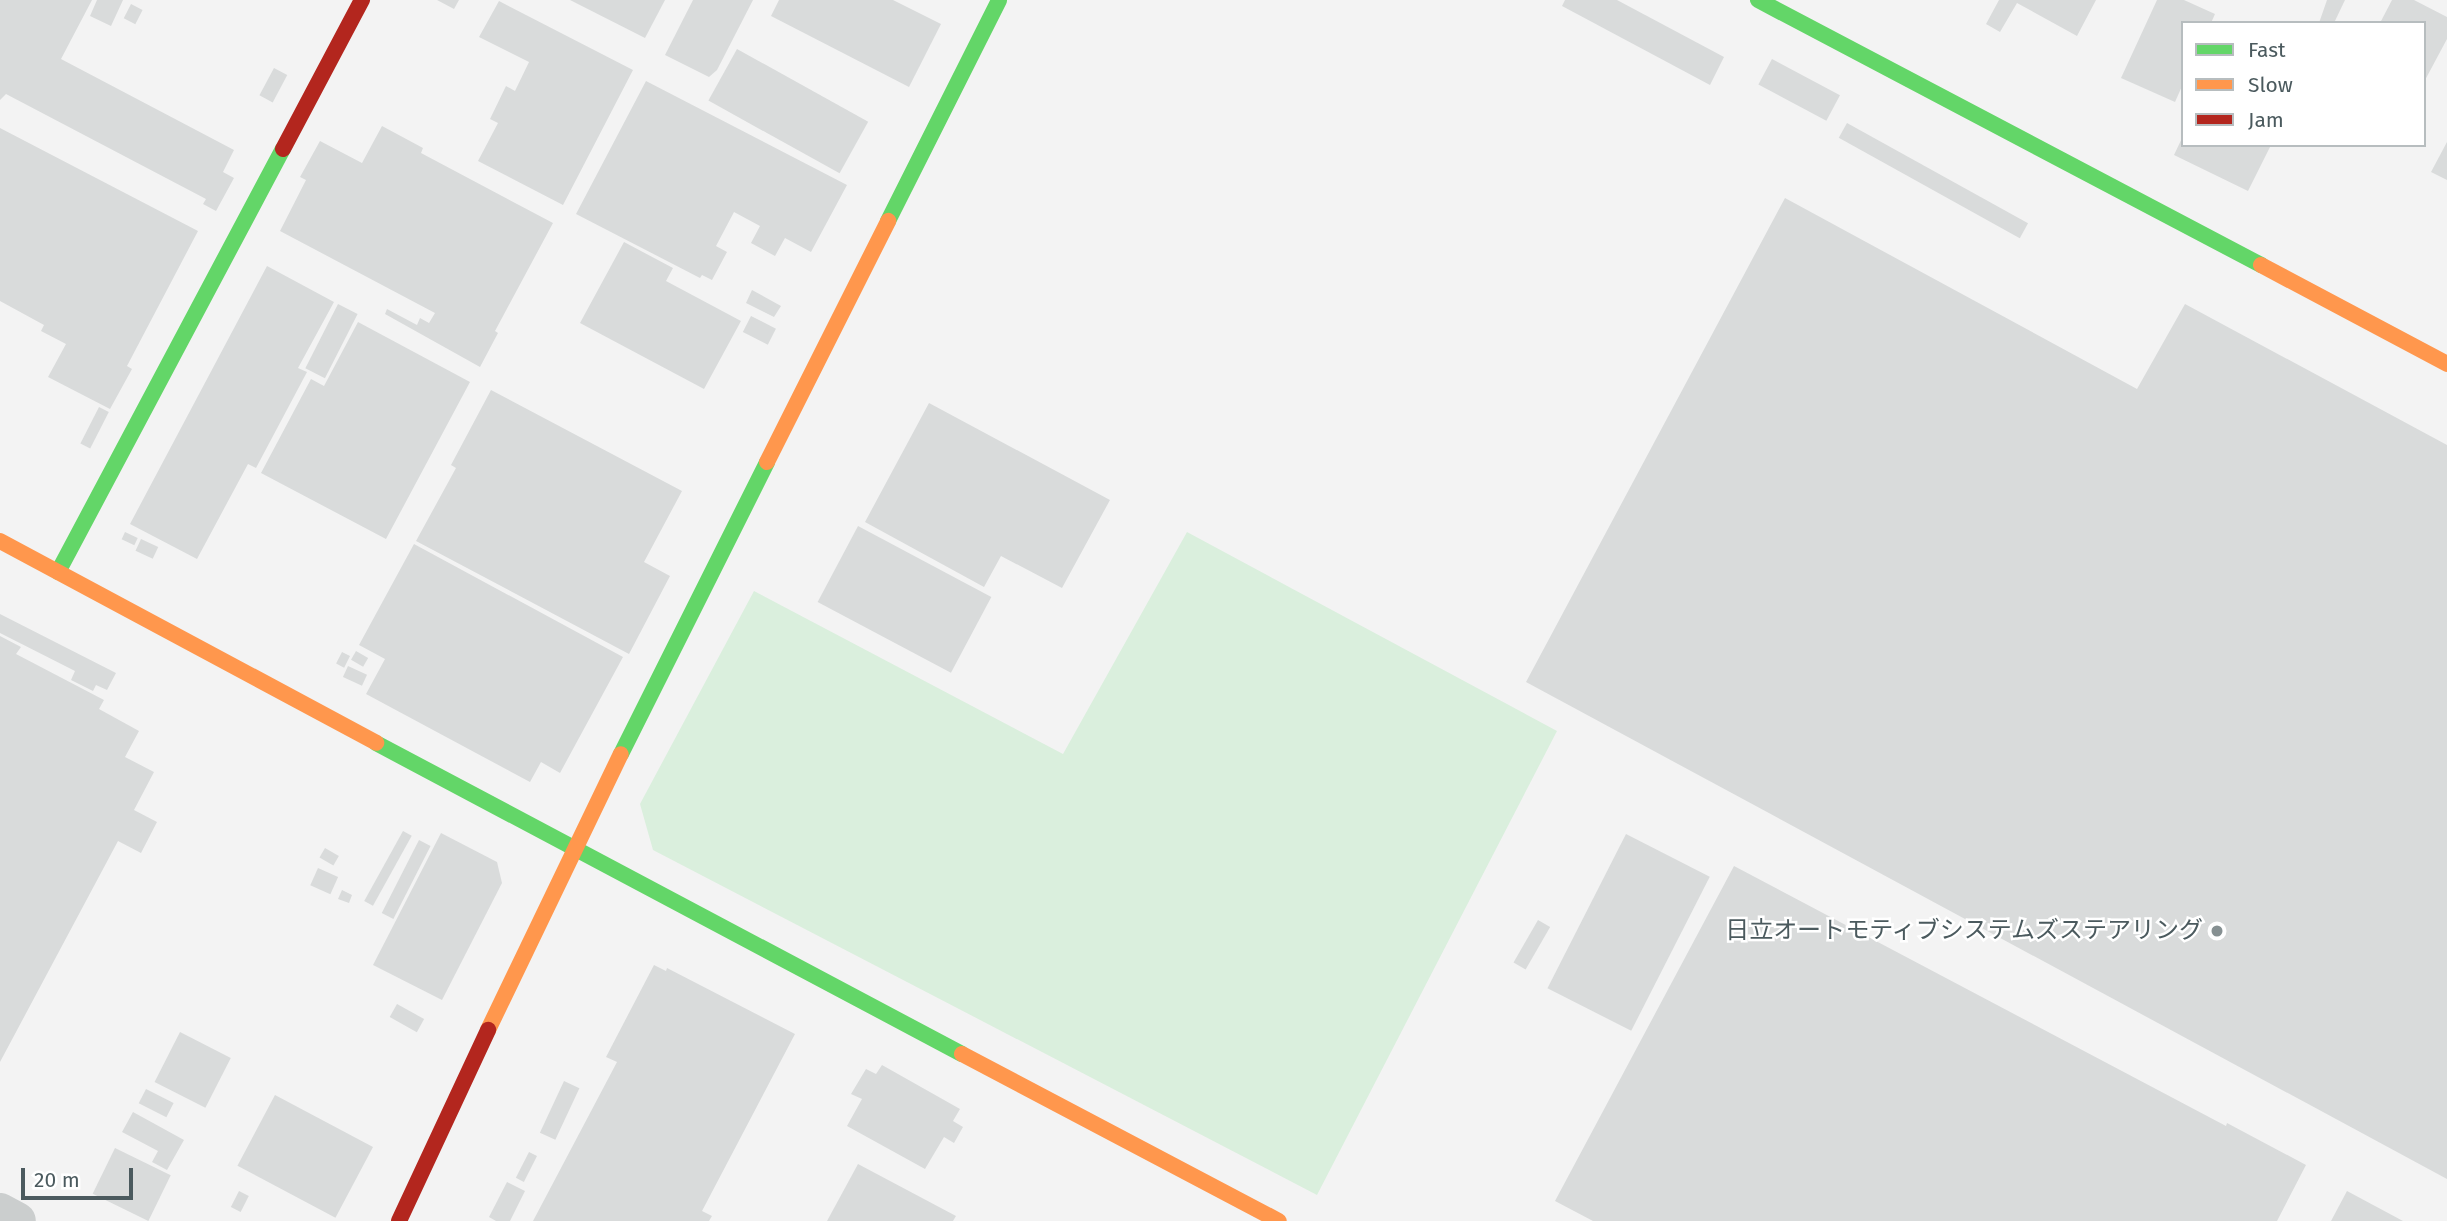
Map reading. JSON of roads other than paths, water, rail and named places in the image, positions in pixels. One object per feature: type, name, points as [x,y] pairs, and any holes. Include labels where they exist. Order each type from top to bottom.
[{"type":"street","points":[[58,572],[362,0]]},
{"type":"street","points":[[399,1221],[573,849],[999,0]]},
{"type":"street","points":[[1758,0],[2447,364]]},
{"type":"street","points":[[0,541],[573,849],[1279,1221]]},
{"type":"street","points":[[0,1212],[17,1221]]},
{"type":"place","name":"日立オートモティブシステムズステアリング","points":[[2217,931]]}]
